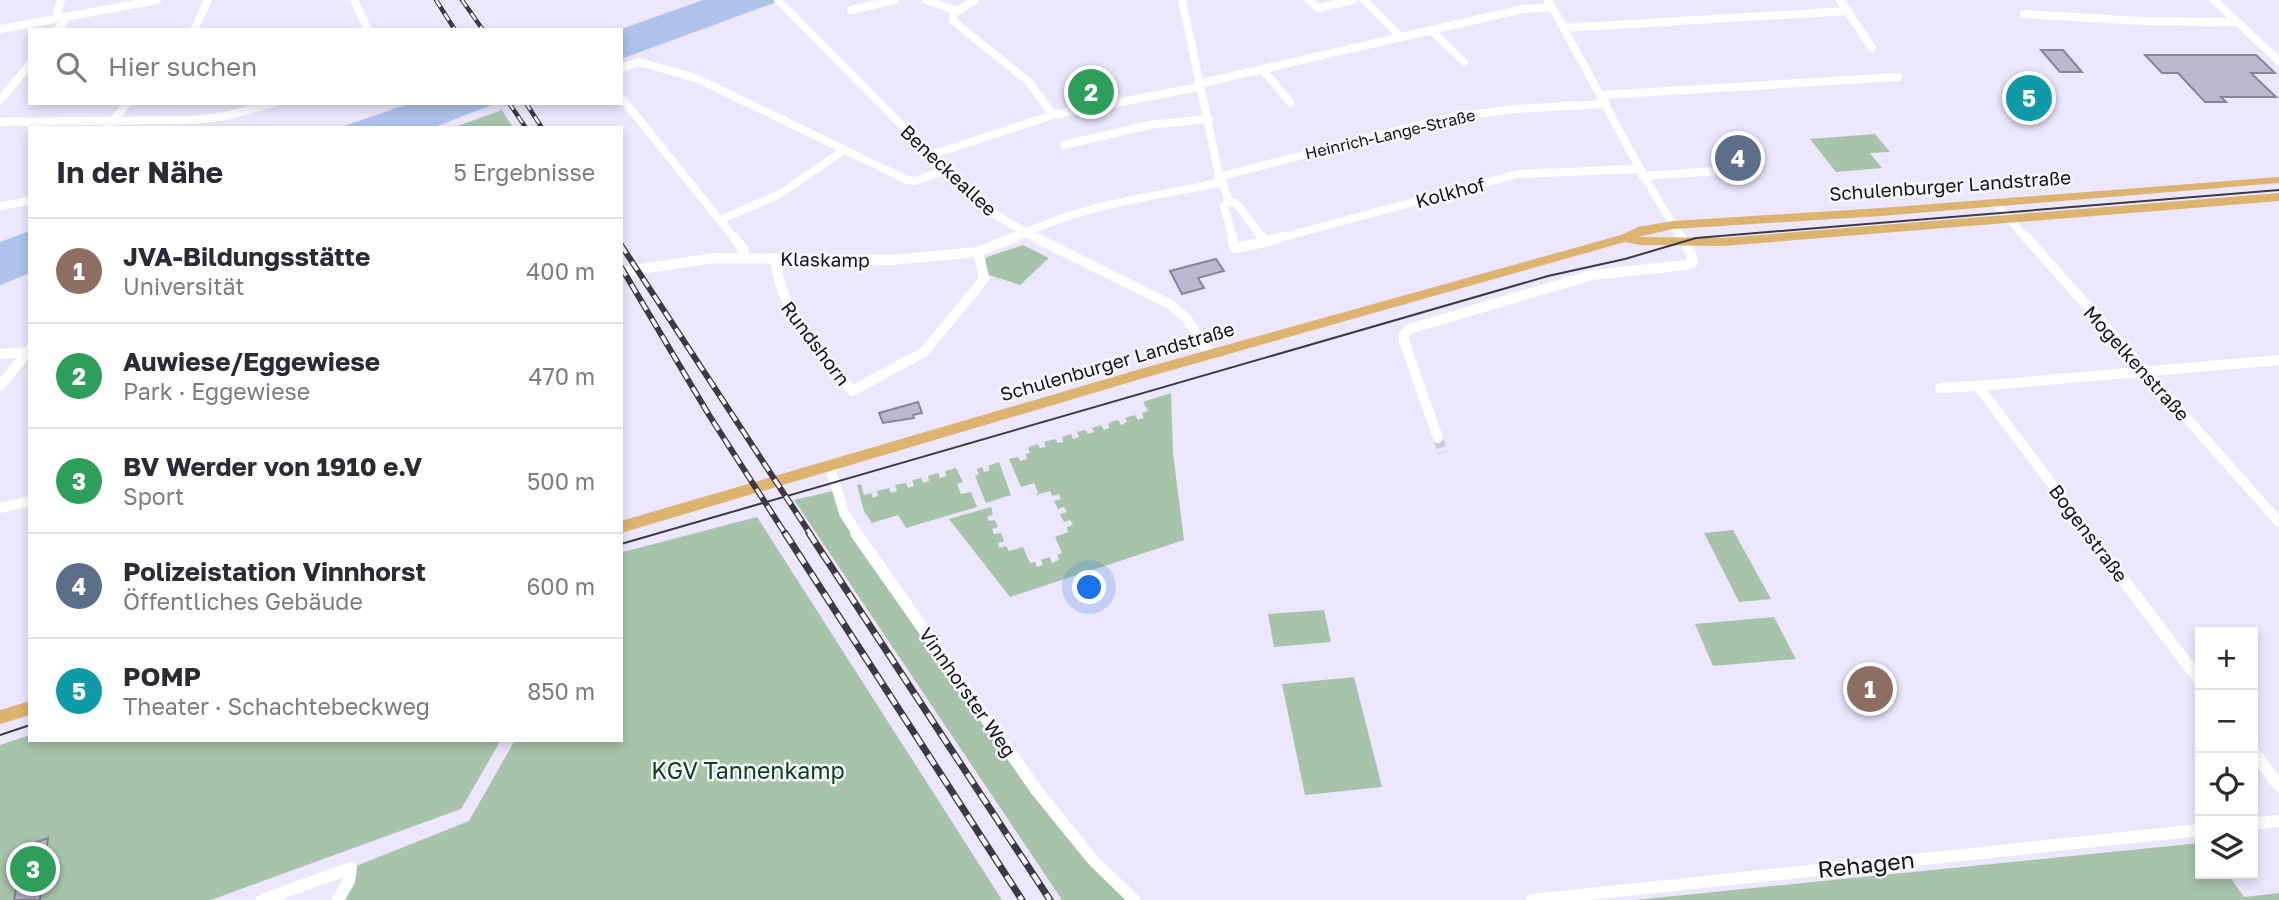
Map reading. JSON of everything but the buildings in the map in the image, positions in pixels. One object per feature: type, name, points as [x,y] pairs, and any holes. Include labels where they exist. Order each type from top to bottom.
[{"type":"main road","name":"Schulenburger Landstraße","points":[[623,526],[1210,355],[1625,238],[1642,230],[1673,225],[2279,180]]},
{"type":"main road","name":"Schulenburger Landstraße","points":[[1625,238],[1723,242],[2279,197]]},
{"type":"main road","points":[[0,717],[28,709]]},
{"type":"street","points":[[59,28],[64,22],[57,12],[61,0]]},
{"type":"street","points":[[0,29],[157,0]]},
{"type":"street","points":[[195,28],[208,0]]},
{"type":"street","points":[[354,0],[367,28]]},
{"type":"street","points":[[851,10],[895,0]]},
{"type":"street","points":[[926,0],[957,11]]},
{"type":"street","points":[[975,0],[957,11],[953,21],[956,26],[1029,82],[1053,115]]},
{"type":"street","points":[[1182,0],[1199,86],[1209,119],[1218,180],[1265,242]]},
{"type":"street","points":[[1309,0],[1318,8],[1353,0]]},
{"type":"street","points":[[1364,0],[1401,37]]},
{"type":"street","points":[[1840,0],[1872,48]]},
{"type":"street","points":[[2214,0],[2279,61]]},
{"type":"street","name":"Beneckeallee","points":[[781,3],[946,170],[993,213],[1025,233],[1171,305],[1187,319],[1210,355]]},
{"type":"street","points":[[931,155],[1053,115],[1199,86],[1550,3],[1602,95],[1641,172],[1685,241],[1693,262],[1592,275],[1409,329],[1404,334],[1404,341],[1438,438]]},
{"type":"street","points":[[1564,28],[1847,11]]},
{"type":"street","points":[[2024,14],[2142,21],[2237,22]]},
{"type":"street","points":[[1431,30],[1464,62]]},
{"type":"street","points":[[623,67],[639,62],[682,73],[907,180],[915,181],[946,170]]},
{"type":"street","points":[[0,100],[28,66]]},
{"type":"street","points":[[1262,69],[1292,103]]},
{"type":"street","points":[[1602,95],[1898,77]]},
{"type":"street","points":[[623,99],[720,219],[743,249],[745,258]]},
{"type":"street","name":"Heinrich-Lange-Straße","points":[[1025,233],[1103,206],[1218,180],[1447,118],[1513,109],[1606,104]]},
{"type":"street","points":[[108,126],[126,105]]},
{"type":"street","points":[[0,122],[203,119],[268,105]]},
{"type":"street","points":[[1064,145],[1149,125],[1209,119]]},
{"type":"street","points":[[720,219],[780,194],[844,150]]},
{"type":"street","name":"Kolkhof","points":[[1233,203],[1224,206],[1235,248],[1518,174],[1718,171]]},
{"type":"street","points":[[0,206],[28,201]]},
{"type":"street","name":"Mogelkenstraße","points":[[1996,203],[2279,522]]},
{"type":"street","name":"Klaskamp","points":[[623,272],[680,262],[745,258],[903,259],[978,252],[1025,233]]},
{"type":"street","name":"Rundshorn","points":[[775,258],[775,276],[788,311],[852,391],[923,352],[934,341],[985,279],[978,252]]},
{"type":"street","points":[[0,354],[28,352]]},
{"type":"street","points":[[0,386],[28,353]]},
{"type":"street","points":[[1940,388],[2279,360]]},
{"type":"street","name":"Bogenstraße","points":[[1978,386],[2195,674]]},
{"type":"street","name":"Vinnhorster Weg","points":[[830,466],[844,513],[851,525],[1001,740],[1065,828],[1134,900]]},
{"type":"street","points":[[0,508],[28,501]]},
{"type":"street","points":[[2254,753],[2279,786]]},
{"type":"street","points":[[2258,823],[2279,821]]},
{"type":"street","name":"Rehagen","points":[[1532,900],[2195,831]]},
{"type":"street","points":[[262,900],[351,868],[349,881],[338,900]]},
{"type":"green space","points":[[1102,81],[1112,96],[1089,102],[1087,99],[1079,101],[1071,88]]},
{"type":"green space","points":[[502,110],[512,126],[458,126]]},
{"type":"green space","points":[[1875,134],[1890,152],[1870,153],[1882,168],[1836,172],[1810,139]]},
{"type":"green space","points":[[1023,245],[1049,258],[1020,285],[989,275],[985,260],[987,257]]},
{"type":"green space","points":[[1171,393],[1173,453],[1184,540],[1010,597],[949,519],[991,507],[993,514],[987,517],[989,521],[995,520],[998,527],[992,529],[994,534],[1001,533],[1004,541],[998,543],[999,548],[1006,546],[1009,551],[1023,547],[1030,563],[1035,562],[1037,567],[1043,565],[1041,560],[1050,557],[1052,563],[1059,560],[1057,555],[1062,553],[1055,537],[1068,532],[1067,527],[1073,525],[1070,520],[1064,522],[1060,514],[1067,512],[1064,507],[1058,509],[1054,501],[1061,499],[1059,494],[1052,496],[1050,491],[1036,495],[1038,492],[1034,483],[1021,487],[1009,459],[1027,459],[1026,454],[1030,453],[1028,447],[1038,444],[1040,448],[1046,447],[1044,442],[1055,439],[1058,443],[1063,442],[1062,437],[1071,434],[1073,439],[1079,437],[1077,432],[1085,430],[1088,434],[1094,432],[1092,428],[1101,425],[1104,430],[1109,428],[1108,423],[1118,420],[1121,425],[1127,422],[1125,418],[1135,415],[1138,420],[1144,418],[1142,413],[1148,411],[1143,402]]},
{"type":"green space","points":[[999,462],[1011,495],[986,503],[975,476],[979,475],[977,469],[982,467],[984,472],[990,470],[988,466]]},
{"type":"green space","points":[[956,468],[963,482],[957,484],[961,494],[971,492],[977,507],[906,528],[898,515],[872,523],[864,511],[857,485],[861,484],[864,495],[871,493],[873,498],[878,496],[877,491],[889,488],[891,493],[897,491],[895,485],[906,483],[908,488],[914,486],[912,480],[921,478],[923,483],[929,481],[928,476],[938,473],[940,478],[946,476],[945,471]]},
{"type":"green space","points":[[837,490],[844,513],[1001,740],[1134,900],[1062,900],[794,500]]},
{"type":"green space","name":"KGV Tannenkamp","points":[[757,517],[1002,900],[338,900],[351,868],[469,821],[514,742],[623,742],[623,552]]},
{"type":"green space","points":[[1733,530],[1771,599],[1739,602],[1704,533]]},
{"type":"green space","points":[[1324,610],[1331,642],[1274,647],[1268,614]]},
{"type":"green space","points":[[1774,617],[1796,659],[1713,666],[1695,624]]},
{"type":"green space","points":[[1354,677],[1382,787],[1305,795],[1282,684]]},
{"type":"green space","points":[[28,736],[28,742],[500,742],[461,809],[211,900],[0,900],[0,745]]},
{"type":"green space","points":[[2195,844],[2195,879],[2231,879],[2244,897],[2279,893],[2279,900],[1635,900]]},
{"type":"water","points":[[703,0],[782,0],[623,58],[623,29]]},
{"type":"water","points":[[405,105],[492,105],[437,126],[344,126]]},
{"type":"water","points":[[28,232],[28,274],[0,285],[0,242]]},
{"type":"tunnel","points":[[1438,438],[1443,453]]},
{"type":"tram line","points":[[623,543],[1548,276],[1625,259],[1696,238],[2279,190]]},
{"type":"tram line","points":[[0,735],[28,726]]},
{"type":"railway","points":[[436,0],[454,28]]},
{"type":"railway","points":[[462,0],[482,28]]},
{"type":"railway","points":[[510,105],[525,126]]},
{"type":"railway","points":[[527,105],[541,126]]},
{"type":"railway","points":[[623,248],[811,535]]},
{"type":"railway","points":[[623,270],[709,415],[786,535]]},
{"type":"railway","points":[[785,533],[1022,900]]},
{"type":"railway","points":[[809,533],[1050,900]]},
{"type":"place","name":"Auwiese/Eggewiese","points":[[1091,92]]},
{"type":"place","name":"POMP","points":[[2029,98]]},
{"type":"place","name":"Polizeistation Vinnhorst","points":[[1738,158]]},
{"type":"place","name":"JVA-Bildungsstätte","points":[[1870,689]]},
{"type":"place","name":"BV Werder von 1910 e.V","points":[[33,869]]}]
